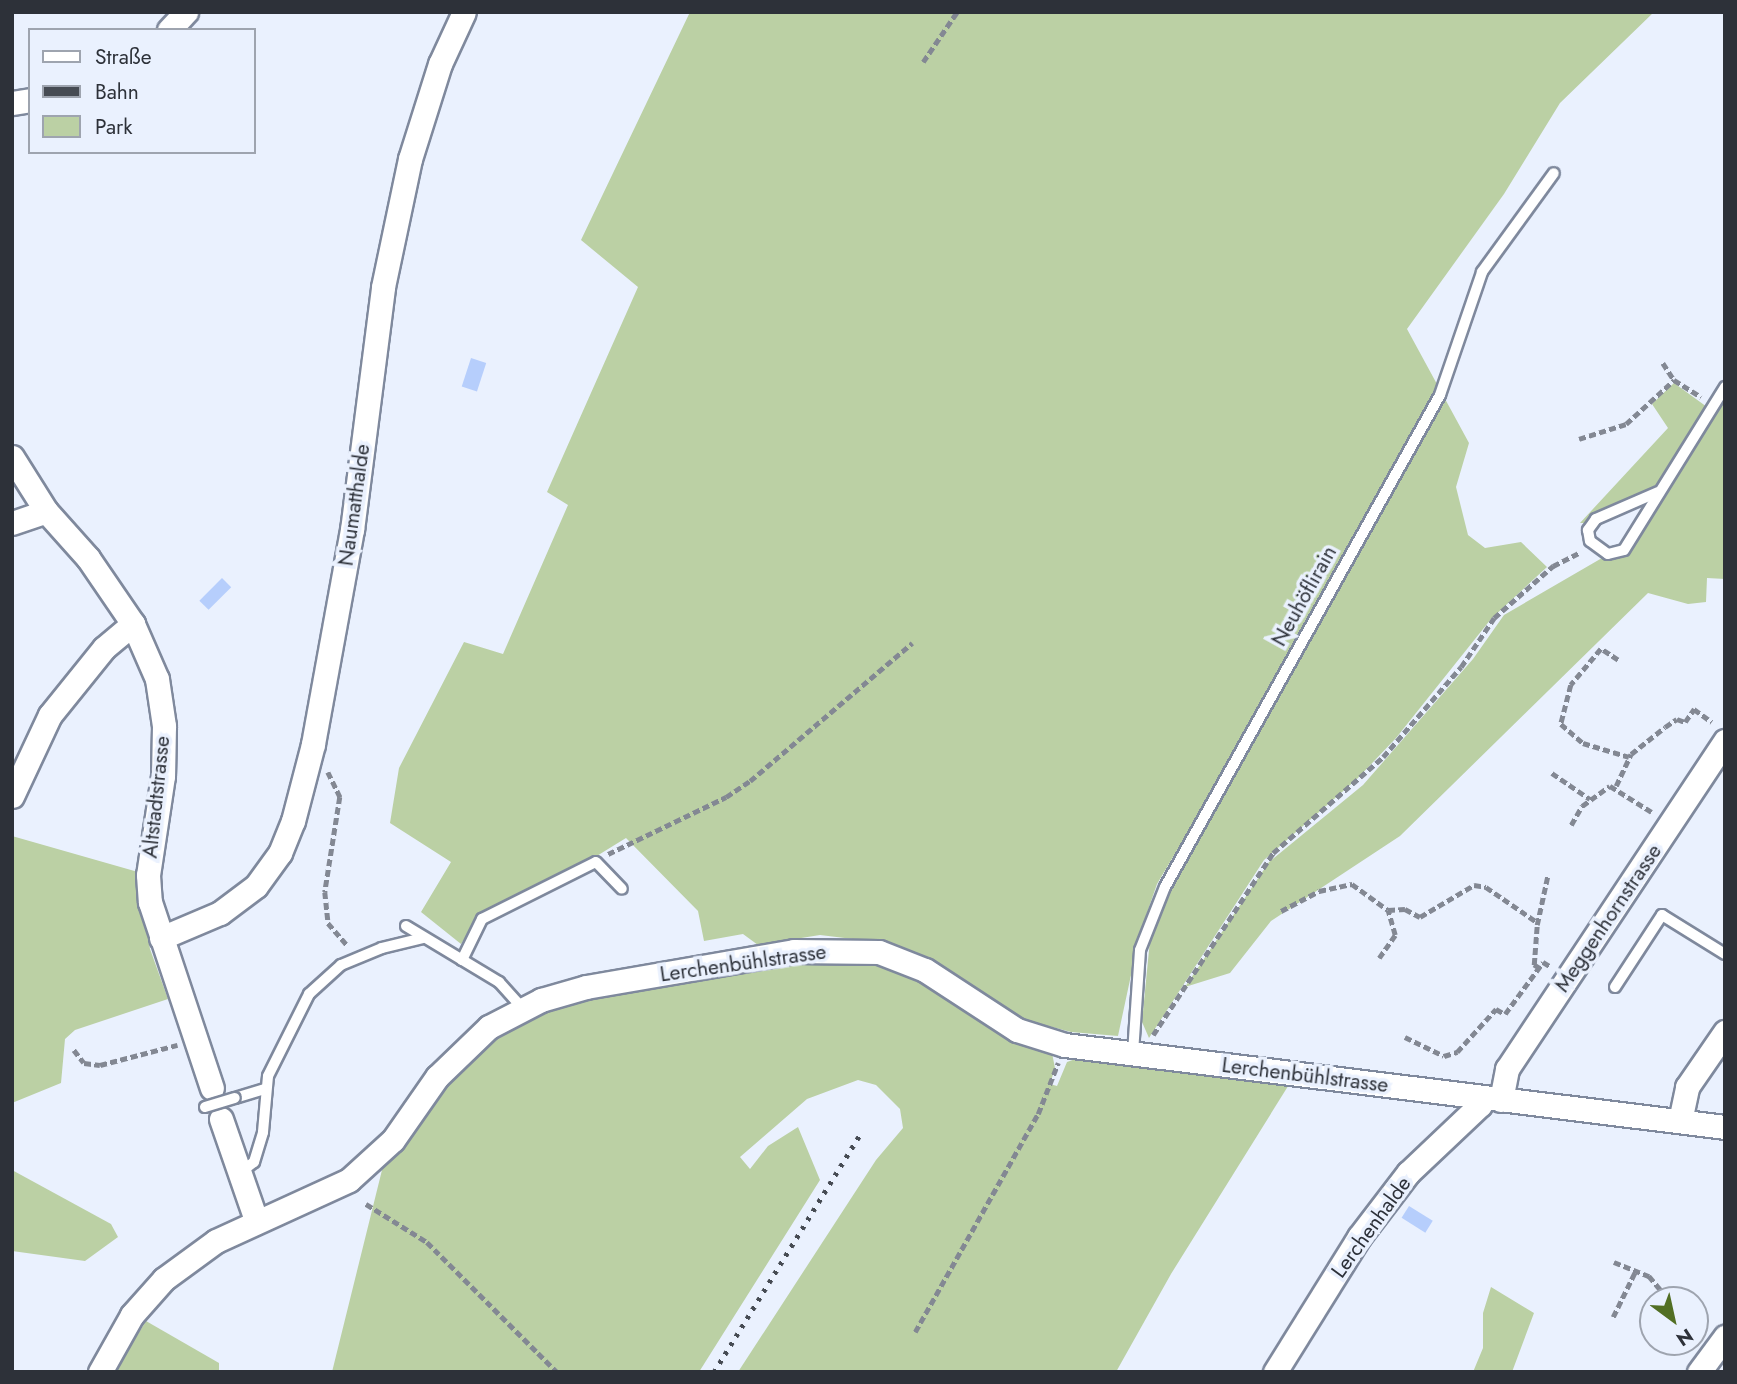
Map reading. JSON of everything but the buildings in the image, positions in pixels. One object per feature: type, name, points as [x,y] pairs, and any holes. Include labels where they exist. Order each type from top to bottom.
[{"type":"street","points":[[171,28],[186,12]]},
{"type":"street","name":"Naumatthalde","points":[[160,938],[220,913],[256,886],[281,853],[308,763],[352,530],[383,287],[410,159],[440,64],[464,12]]},
{"type":"street","name":"Altstadtstrasse","points":[[12,457],[46,511],[88,558],[133,624],[157,679],[164,726],[163,776],[148,875],[160,938],[195,1040],[213,1105],[256,1220]]},
{"type":"street","points":[[12,523],[46,511]]},
{"type":"street","points":[[12,796],[50,715],[104,649],[133,624]]},
{"type":"street","name":"Meggenhornstrasse","points":[[1491,1098],[1718,732]]},
{"type":"street","name":"Lerchenbühlstrasse","points":[[100,1372],[132,1315],[164,1279],[216,1241],[256,1220],[349,1180],[393,1140],[458,1053],[489,1027],[523,1009],[586,987],[794,951],[850,949],[879,952],[925,970],[1017,1030],[1065,1045],[1141,1049],[1491,1098],[1725,1127]]},
{"type":"street","points":[[1680,1121],[1687,1087],[1725,1032]]},
{"type":"street","name":"Lerchenhalde","points":[[1275,1372],[1359,1237],[1408,1173],[1480,1105],[1491,1098]]},
{"type":"street","points":[[1699,1372],[1725,1337]]},
{"type":"lane","name":"Neuhöflirain","points":[[1141,1049],[1140,950],[1165,887],[1440,395],[1482,272],[1553,173]]},
{"type":"lane","points":[[1658,492],[1595,519],[1588,530],[1594,545],[1608,554],[1624,550],[1725,387]]},
{"type":"lane","points":[[462,960],[482,919],[596,862],[622,889]]},
{"type":"lane","points":[[1615,987],[1662,915],[1725,954]]},
{"type":"lane","points":[[406,926],[499,982],[523,1009]]},
{"type":"lane","points":[[238,1174],[254,1162],[260,1142],[265,1089],[289,1027],[309,994],[341,965],[423,938]]},
{"type":"lane","points":[[213,1105],[265,1089]]},
{"type":"path","points":[[923,62],[957,12]]},
{"type":"path","points":[[1663,363],[1674,380],[1714,405]]},
{"type":"path","points":[[1579,439],[1626,425],[1674,380]]},
{"type":"path","points":[[1141,1049],[1273,853],[1383,757],[1461,667],[1494,618],[1559,562],[1594,545]]},
{"type":"path","points":[[596,862],[726,797],[912,643]]},
{"type":"path","points":[[1618,660],[1601,649],[1571,685],[1561,724],[1583,743],[1629,757]]},
{"type":"path","points":[[1616,786],[1629,757],[1665,727],[1678,719],[1685,722],[1694,709],[1718,732]]},
{"type":"path","points":[[308,763],[335,778],[340,797],[325,892],[328,923],[344,945],[366,955]]},
{"type":"path","points":[[1552,773],[1590,799]]},
{"type":"path","points":[[1571,825],[1590,799],[1604,788],[1616,786],[1657,816]]},
{"type":"path","points":[[1539,968],[1534,965],[1537,922],[1548,874]]},
{"type":"path","points":[[1281,911],[1319,891],[1352,884],[1388,910],[1395,935],[1379,958]]},
{"type":"path","points":[[1388,910],[1405,909],[1420,917],[1474,885],[1486,887],[1537,922]]},
{"type":"path","points":[[1405,1037],[1444,1056],[1457,1052],[1496,1009],[1505,1014],[1544,963]]},
{"type":"path","points":[[74,1050],[84,1063],[100,1065],[195,1040]]},
{"type":"path","points":[[915,1332],[1038,1114],[1065,1045]]},
{"type":"path","points":[[366,1203],[426,1242],[558,1372]]},
{"type":"path","points":[[1614,1262],[1650,1276],[1658,1286]]},
{"type":"path","points":[[1613,1317],[1636,1270]]},
{"type":"green space","points":[[690,12],[1654,12],[1560,103],[1504,194],[1407,329],[1469,443],[1456,487],[1468,535],[1485,548],[1521,542],[1547,567],[1491,619],[1396,738],[1357,779],[1264,860],[1149,1038],[1142,1022],[1150,940],[1164,898],[1213,804],[1205,803],[1157,884],[1140,933],[1118,1036],[1071,1032],[1018,1018],[933,960],[886,943],[820,935],[758,945],[743,934],[704,941],[698,911],[626,838],[574,870],[481,913],[461,944],[421,912],[451,862],[390,823],[399,768],[464,642],[503,654],[568,505],[547,492],[638,287],[581,240]]},
{"type":"green space","points":[[1674,383],[1707,407],[1656,486],[1588,523],[1580,523],[1668,428],[1652,404]]},
{"type":"green space","points":[[1725,397],[1725,579],[1707,578],[1706,602],[1688,604],[1648,593],[1400,836],[1271,921],[1230,973],[1185,987],[1269,862],[1363,785],[1473,659],[1504,615],[1602,558],[1628,554]]},
{"type":"green space","points":[[12,836],[138,872],[150,949],[168,999],[75,1030],[65,1039],[61,1083],[12,1103]]},
{"type":"green space","points":[[851,961],[879,966],[930,986],[1000,1035],[1052,1053],[1055,1068],[1050,1084],[1057,1086],[1067,1062],[1081,1057],[1290,1083],[1171,1274],[1116,1372],[738,1372],[876,1160],[903,1128],[900,1109],[876,1085],[858,1080],[807,1099],[740,1157],[750,1169],[768,1146],[798,1127],[820,1180],[699,1372],[332,1372],[382,1170],[462,1063],[490,1039],[546,1009],[591,997],[796,962]]},
{"type":"green space","points":[[12,1170],[111,1224],[118,1237],[85,1261],[12,1251]]},
{"type":"green space","points":[[1491,1287],[1534,1313],[1512,1372],[1473,1372],[1483,1348],[1483,1313]]},
{"type":"green space","points":[[146,1321],[219,1363],[219,1372],[114,1372]]},
{"type":"water","points":[[471,358],[486,363],[477,391],[462,387]]},
{"type":"water","points":[[222,578],[231,587],[209,610],[199,601]]},
{"type":"water","points":[[1409,1206],[1433,1221],[1425,1233],[1402,1218]]},
{"type":"railway","points":[[714,1372],[861,1133]]}]
